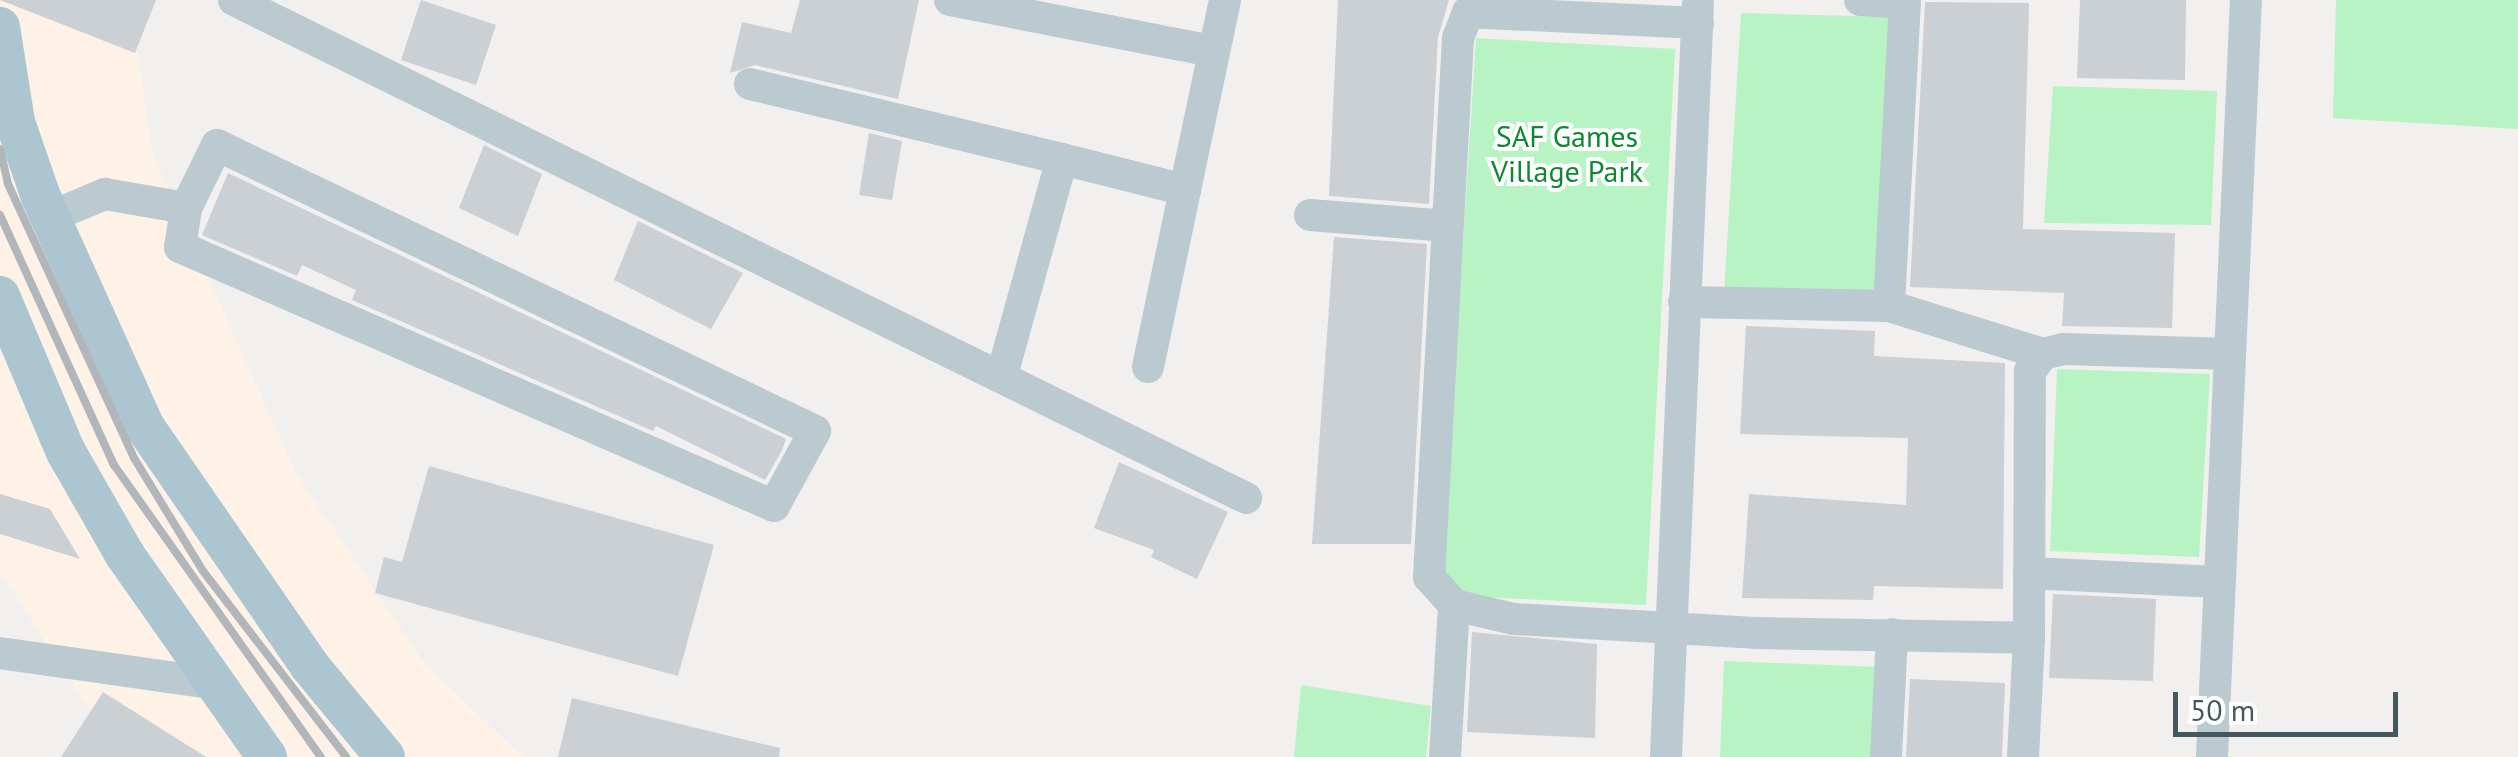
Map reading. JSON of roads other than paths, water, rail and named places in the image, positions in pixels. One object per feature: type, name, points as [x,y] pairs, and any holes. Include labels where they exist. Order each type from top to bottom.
[{"type":"main road","points":[[0,27],[15,122],[50,218],[146,427],[310,665],[385,757]]},
{"type":"main road","points":[[0,296],[66,452],[126,555],[267,757]]},
{"type":"street","points":[[234,0],[1246,498]]},
{"type":"street","points":[[950,0],[1212,51]]},
{"type":"street","points":[[1148,367],[1224,0]]},
{"type":"street","points":[[1860,0],[1909,1],[1889,306]]},
{"type":"street","points":[[2212,757],[2246,0]]},
{"type":"street","points":[[1666,757],[1669,628],[1698,11],[1469,6],[1458,38],[1429,576],[1454,605],[1514,619],[1669,628],[2028,638]]},
{"type":"street","points":[[750,84],[1185,190]]},
{"type":"street","points":[[217,144],[815,431],[774,506],[180,247],[186,208],[217,144]]},
{"type":"street","points":[[1002,375],[1062,158]]},
{"type":"street","points":[[50,218],[105,194],[186,208]]},
{"type":"street","points":[[1310,216],[1448,226]]},
{"type":"street","points":[[1684,302],[1889,306],[2043,354],[2230,354]]},
{"type":"street","points":[[2024,757],[2030,572],[2030,371],[2043,354]]},
{"type":"street","points":[[2030,572],[2218,582]]},
{"type":"street","points":[[1445,757],[1454,605]]},
{"type":"street","points":[[1886,757],[1892,634]]},
{"type":"street","points":[[0,653],[219,684]]},
{"type":"railway","points":[[0,149],[8,184],[134,458],[203,571],[346,757]]},
{"type":"railway","points":[[0,215],[114,465],[321,757]]},
{"type":"park label","name":"SAF Games Village Park","points":[[1567,153]]}]
